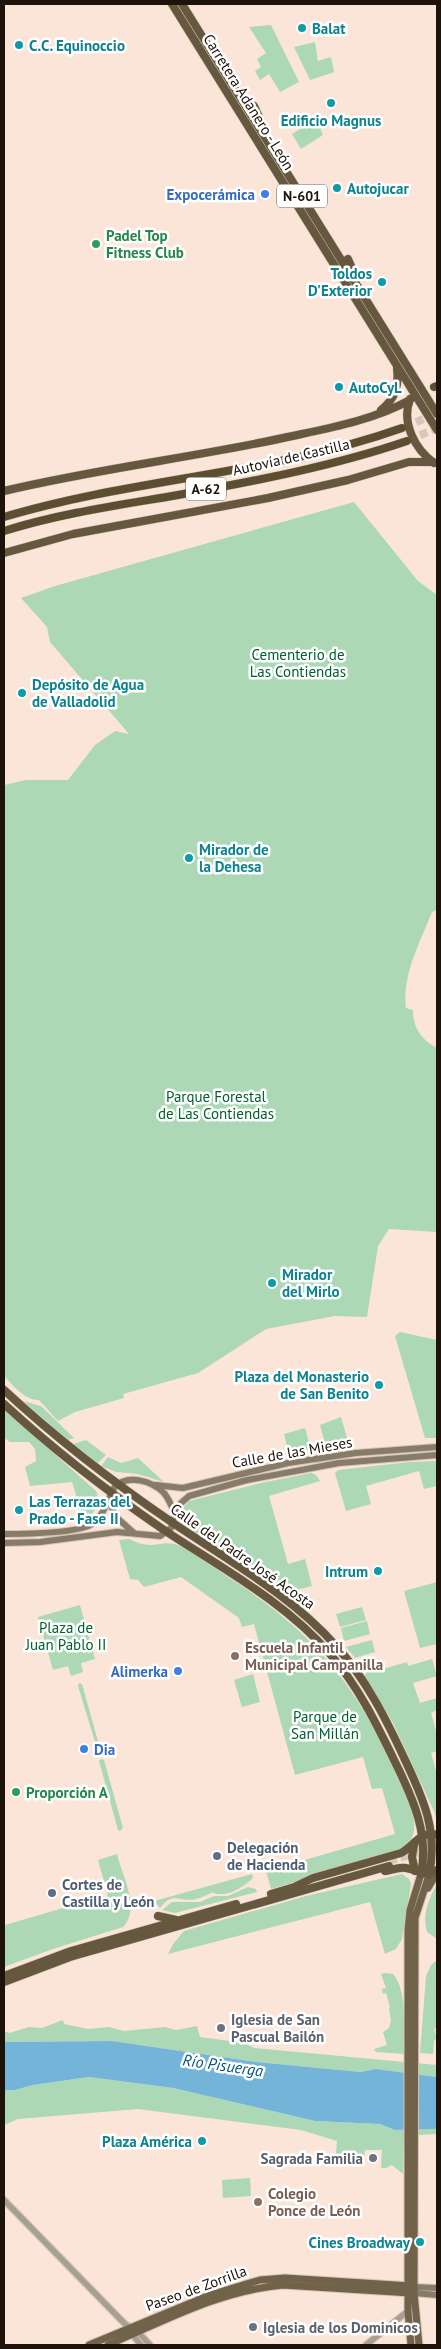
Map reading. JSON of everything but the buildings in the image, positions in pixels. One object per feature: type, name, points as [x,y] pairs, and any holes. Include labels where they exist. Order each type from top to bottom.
[{"type":"highway","name":"Carretera Adanero - León","points":[[172,4],[415,394]]},
{"type":"highway","name":"Carretera Adanero - León","points":[[182,4],[363,295],[415,394]]},
{"type":"highway","points":[[188,30],[203,66]]},
{"type":"highway","points":[[254,106],[276,147],[279,159]]},
{"type":"highway","points":[[348,259],[363,295]]},
{"type":"highway","points":[[372,415],[391,401],[396,393],[398,387],[396,366]]},
{"type":"highway","points":[[4,491],[231,450],[300,435],[372,415],[415,394],[436,388]]},
{"type":"highway","points":[[415,394],[407,415],[410,431],[417,446],[435,464]]},
{"type":"highway","name":"N-601","points":[[415,394],[437,414]]},
{"type":"highway","name":"N-601","points":[[415,394],[437,430]]},
{"type":"highway","name":"Autovía de Castilla","points":[[4,516],[60,502],[323,451],[402,428]]},
{"type":"highway","name":"Autovía de Castilla","points":[[4,531],[77,512],[180,494],[323,465],[408,440]]},
{"type":"highway","points":[[4,553],[73,534],[268,498],[348,480],[409,462],[435,464]]},
{"type":"highway","name":"Calle del Padre José Acosta","points":[[4,1390],[117,1484],[277,1593],[312,1622],[346,1658],[368,1688],[388,1723],[426,1806],[430,1834],[428,1872]]},
{"type":"highway","name":"Calle del Padre José Acosta","points":[[4,1404],[110,1496],[266,1597],[305,1629],[330,1653],[355,1687],[378,1726],[430,1834]]},
{"type":"highway","points":[[290,1888],[314,1878],[401,1853],[430,1834]]},
{"type":"highway","points":[[414,1845],[412,1857],[428,1872]]},
{"type":"highway","points":[[4,1976],[71,1951],[290,1888],[389,1863],[308,1889],[70,1957],[4,1982]]},
{"type":"highway","points":[[308,1889],[317,1890],[397,1868],[428,1872]]},
{"type":"highway","points":[[158,1916],[178,1920]]},
{"type":"main road","name":"Calle de las Mieses","points":[[117,1484],[137,1480],[166,1488],[183,1488],[271,1467],[374,1452],[437,1447]]},
{"type":"main road","points":[[406,1456],[420,1448],[424,1453],[436,1455]]},
{"type":"main road","points":[[271,1467],[318,1461],[324,1466],[328,1460],[365,1456],[374,1452]]},
{"type":"main road","name":"Calle de las Mieses","points":[[175,1514],[180,1504],[194,1494],[247,1480],[324,1466],[406,1456],[436,1455]]},
{"type":"main road","points":[[4,1534],[38,1533],[88,1527],[100,1516],[117,1484]]},
{"type":"main road","points":[[4,1544],[40,1542],[117,1532],[160,1536],[168,1532],[174,1524],[175,1514],[169,1500],[154,1485]]},
{"type":"main road","points":[[110,1496],[116,1517],[136,1533]]},
{"type":"main road","points":[[418,2345],[411,2290],[412,2041],[415,1918],[428,1872]]},
{"type":"main road","points":[[412,2041],[408,1930],[410,1910],[428,1872]]},
{"type":"main road","name":"Paseo de Zorrilla","points":[[89,2345],[133,2332],[222,2297],[265,2286],[284,2285],[411,2290],[437,2288]]},
{"type":"main road","points":[[411,2290],[408,2311],[411,2345]]},
{"type":"main road","name":"Paseo de Zorrilla","points":[[411,2290],[437,2295]]},
{"type":"main road","name":"Paseo de Zorrilla","points":[[108,2345],[133,2332]]},
{"type":"street","points":[[4,2200],[133,2332],[150,2345]]},
{"type":"street","points":[[366,2345],[408,2311]]},
{"type":"street","points":[[133,2332],[142,2345]]},
{"type":"green space","points":[[271,25],[299,82],[280,92],[269,74],[260,80],[255,71],[261,67],[257,59],[266,53],[249,27]]},
{"type":"green space","points":[[315,42],[318,61],[331,57],[334,72],[310,80],[294,47]]},
{"type":"green space","points":[[316,119],[323,135],[301,149],[292,134]]},
{"type":"green space","name":"Parque Forestal de Las Contiendas","points":[[354,502],[418,581],[437,595],[437,910],[432,912],[413,959],[405,995],[406,1008],[413,1010],[413,1017],[419,1033],[437,1048],[437,1232],[389,1229],[378,1246],[367,1317],[335,1316],[266,1329],[198,1373],[123,1394],[124,1398],[75,1412],[58,1421],[39,1400],[34,1400],[24,1395],[4,1376],[4,785],[26,780],[68,780],[95,745],[115,731],[129,734],[50,642],[47,627],[21,598],[55,586]]},
{"type":"green space","points":[[400,1332],[437,1340],[437,1438],[425,1438],[395,1336]]},
{"type":"green space","points":[[23,1401],[41,1406],[74,1438],[68,1440]]},
{"type":"green space","points":[[4,1409],[96,1491],[98,1500],[96,1508],[84,1521],[72,1482],[30,1486],[25,1467],[36,1461],[35,1449],[29,1442],[10,1442],[4,1438]]},
{"type":"green space","points":[[341,1417],[349,1445],[326,1448],[320,1425]]},
{"type":"green space","points":[[305,1428],[311,1449],[289,1454],[284,1434]]},
{"type":"green space","points":[[86,1440],[106,1455],[98,1463],[73,1444]]},
{"type":"green space","points":[[108,1457],[121,1463],[138,1458],[164,1482],[138,1474],[116,1472],[101,1466]]},
{"type":"green space","points":[[437,1461],[437,1486],[424,1489],[419,1471],[366,1486],[371,1504],[346,1511],[335,1473],[338,1470]]},
{"type":"green space","points":[[311,1473],[316,1475],[320,1481],[269,1496],[288,1564],[305,1559],[312,1586],[285,1593],[192,1530],[181,1516],[183,1508],[189,1501]]},
{"type":"green space","name":"Parque de San Millán","points":[[129,1539],[148,1545],[172,1544],[193,1553],[257,1597],[306,1637],[345,1682],[378,1737],[412,1812],[414,1830],[407,1844],[396,1853],[271,1889],[266,1871],[395,1834],[382,1788],[372,1789],[363,1757],[295,1775],[254,1624],[242,1627],[239,1618],[181,1577],[144,1587],[138,1580],[130,1579],[119,1540]]},
{"type":"green space","points":[[437,1582],[437,1644],[420,1648],[404,1591]]},
{"type":"green space","name":"Plaza de Juan Pablo II","points":[[80,1605],[95,1659],[81,1663],[83,1672],[71,1676],[68,1666],[53,1670],[38,1617]]},
{"type":"green space","points":[[362,1607],[366,1620],[340,1627],[336,1614]]},
{"type":"green space","points":[[367,1621],[370,1634],[344,1641],[341,1628]]},
{"type":"green space","points":[[372,1640],[375,1652],[355,1658],[346,1647]]},
{"type":"green space","points":[[373,1657],[377,1670],[369,1673],[407,1662],[408,1666],[432,1659],[437,1676],[413,1683],[420,1703],[437,1698],[437,1710],[431,1713],[437,1734],[437,1751],[431,1753],[437,1775],[437,1821],[393,1723],[364,1675],[367,1673],[358,1662]]},
{"type":"green space","points":[[253,1674],[260,1702],[242,1707],[234,1680]]},
{"type":"green space","points":[[79,1683],[82,1684],[101,1752],[99,1755],[78,1686]]},
{"type":"green space","points":[[101,1759],[104,1760],[123,1828],[120,1831],[118,1830],[99,1761]]},
{"type":"green space","points":[[117,1854],[129,1892],[130,1902],[128,1920],[123,1927],[4,1967],[5,1925],[87,1901],[88,1904],[105,1899],[104,1897],[108,1895],[98,1860]]},
{"type":"green space","points":[[252,1874],[253,1878],[246,1884],[237,1890],[227,1893],[211,1893],[190,1900],[173,1898],[160,1908],[154,1901]]},
{"type":"green space","points":[[402,1874],[409,1879],[411,1884],[402,1939],[396,1949],[385,1954],[370,1902],[168,1954],[173,1944],[184,1931],[306,1896]]},
{"type":"green space","points":[[437,1884],[437,1939],[427,1932],[425,1920],[431,1896]]},
{"type":"green space","points":[[248,1887],[256,1889],[257,1892],[175,1913],[162,1910],[172,1902],[200,1902],[214,1896],[228,1896]]},
{"type":"green space","points":[[437,1960],[437,2027],[434,2029],[437,2039],[434,2040],[433,2054],[420,2053],[426,1976],[431,1965]]},
{"type":"green space","points":[[381,1974],[393,1974],[401,1990],[404,2012],[404,2054],[376,2052],[374,2049],[387,2045],[383,2032],[389,2028],[391,2021],[390,2007],[386,1993],[383,1994],[382,1989],[386,1988]]},
{"type":"green space","points":[[63,2020],[64,2024],[88,2029],[109,2027],[124,2031],[165,2027],[176,2030],[197,2026],[200,2037],[245,2043],[254,2048],[437,2065],[437,2077],[376,2069],[361,2072],[256,2062],[112,2041],[4,2042],[4,2031],[9,2033],[29,2027],[42,2028]]},
{"type":"green space","points":[[89,2077],[173,2088],[315,2121],[380,2124],[395,2130],[437,2129],[437,2134],[404,2136],[403,2174],[392,2165],[381,2168],[382,2150],[365,2150],[363,2166],[335,2164],[337,2141],[301,2130],[138,2109],[18,2119],[4,2125],[4,2090],[15,2090],[33,2085]]},
{"type":"green space","points":[[250,2178],[251,2196],[223,2198],[222,2180]]},
{"type":"water","name":"Río Pisuerga","points":[[112,2041],[256,2062],[361,2072],[376,2069],[437,2077],[437,2129],[395,2130],[380,2124],[315,2121],[173,2088],[89,2077],[33,2085],[15,2090],[4,2090],[4,2042]]},
{"type":"tunnel","points":[[405,427],[437,413]]},
{"type":"tunnel","points":[[409,440],[437,428]]},
{"type":"tunnel","points":[[389,1861],[437,1847]]},
{"type":"place","name":"Balat","points":[[302,28]]},
{"type":"place","name":"C.C. Equinoccio","points":[[19,45]]},
{"type":"place","name":"Edificio Magnus","points":[[331,103]]},
{"type":"place","name":"Autojucar","points":[[337,188]]},
{"type":"place","name":"Expocerámica","points":[[265,194]]},
{"type":"place","name":"Padel Top Fitness Club","points":[[96,244]]},
{"type":"place","name":"Toldos D'Exterior","points":[[382,282]]},
{"type":"place","name":"AutoCyL","points":[[339,387]]},
{"type":"place","name":"Depósito de Agua de Valladolid","points":[[22,693]]},
{"type":"place","name":"Mirador de la Dehesa","points":[[189,858]]},
{"type":"place","name":"Mirador del Mirlo","points":[[272,1283]]},
{"type":"place","name":"Plaza del Monasterio de San Benito","points":[[379,1385]]},
{"type":"place","name":"Las Terrazas del Prado - Fase II","points":[[19,1510]]},
{"type":"place","name":"Intrum","points":[[378,1571]]},
{"type":"place","name":"Escuela Infantil Municipal Campanilla","points":[[235,1656]]},
{"type":"place","name":"Alimerka","points":[[178,1671]]},
{"type":"place","name":"Dia","points":[[84,1749]]},
{"type":"place","name":"Proporción A","points":[[16,1792]]},
{"type":"place","name":"Delegación de Hacienda","points":[[217,1856]]},
{"type":"place","name":"Cortes de Castilla y León","points":[[52,1893]]},
{"type":"place","name":"Iglesia de San Pascual Bailón","points":[[221,2028]]},
{"type":"place","name":"Plaza América","points":[[202,2141]]},
{"type":"place","name":"Sagrada Familia","points":[[373,2158]]},
{"type":"place","name":"Colegio Ponce de León","points":[[258,2202]]},
{"type":"place","name":"Cines Broadway","points":[[420,2242]]},
{"type":"place","name":"Iglesia de los Dominicos","points":[[253,2327]]},
{"type":"park label","name":"Cementerio de Las Contiendas","points":[[298,662]]}]
